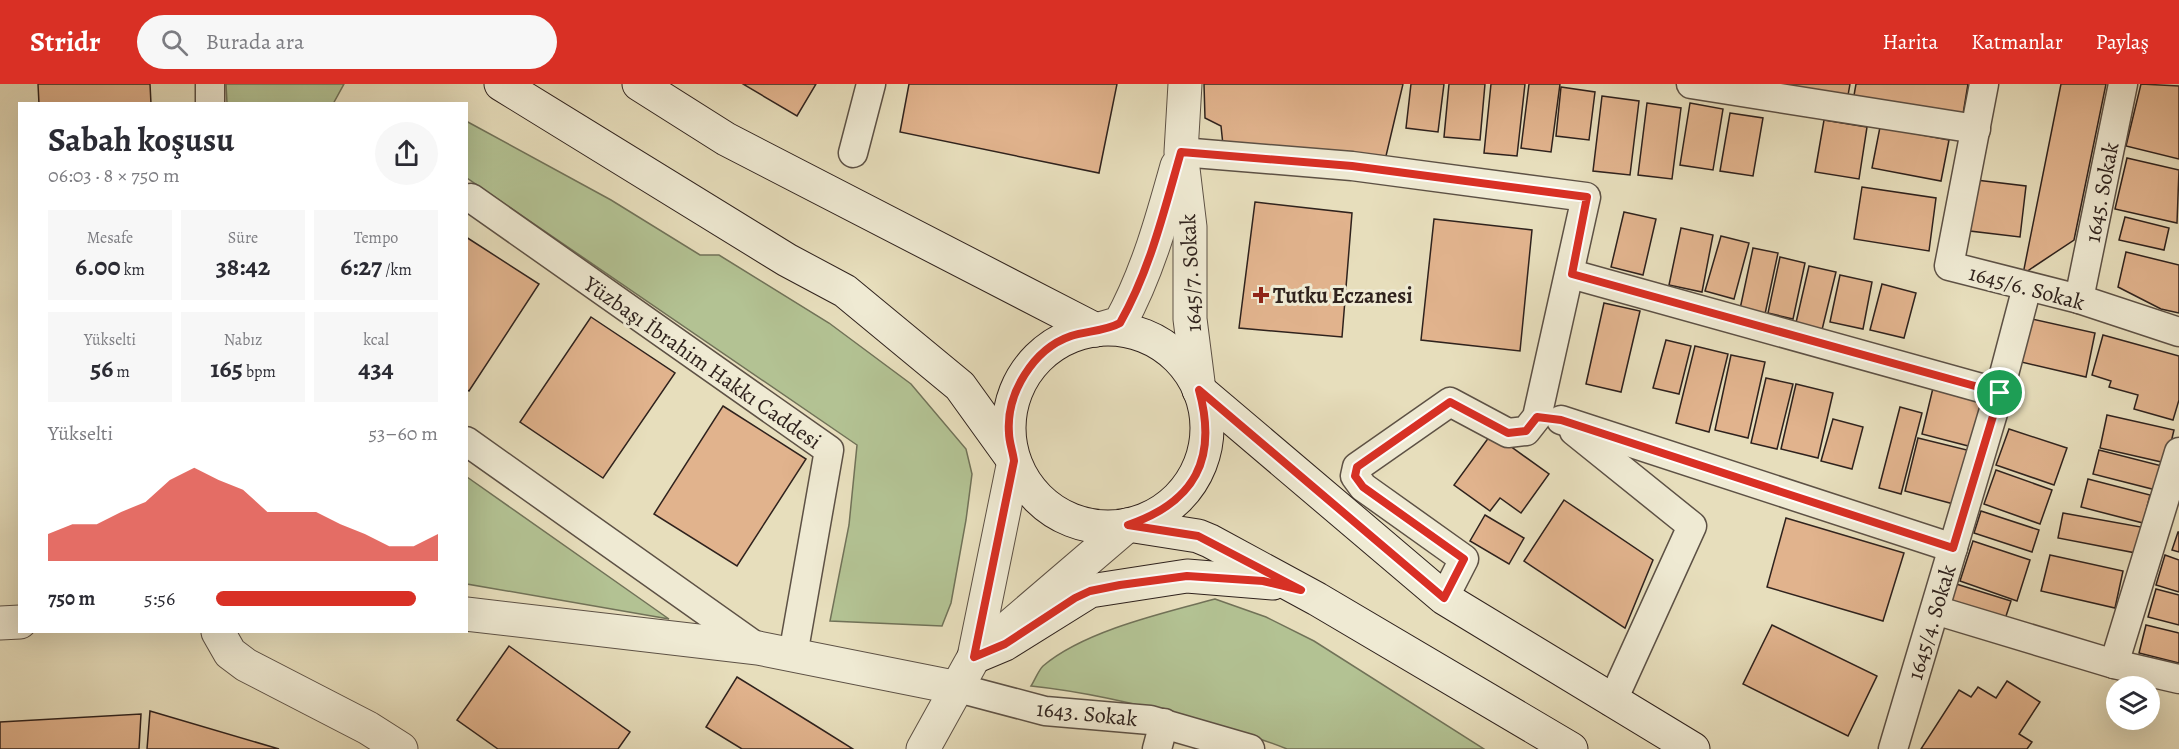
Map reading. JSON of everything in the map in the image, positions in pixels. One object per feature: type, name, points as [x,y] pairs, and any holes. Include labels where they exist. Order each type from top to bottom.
[{"type":"main road","points":[[501,84],[787,260],[845,291],[960,386],[1014,461],[1028,486],[1055,511],[1072,520],[1100,527],[1128,525],[1198,536],[1301,590],[1571,749]]},
{"type":"main road","points":[[639,84],[726,139],[1096,330],[1128,331],[1158,343],[1183,363],[1199,390],[1207,418],[1205,448],[1196,475],[1178,498],[1155,516],[1128,525],[974,657]]},
{"type":"main road","name":"1645/7. Sokak","points":[[1185,84],[1181,152],[1190,227],[1190,318],[1199,390]]},
{"type":"main road","points":[[923,749],[974,657],[1014,461],[1009,432],[1012,402],[1024,375],[1043,353],[1068,337],[1120,323],[1158,236],[1181,152]]},
{"type":"main road","points":[[1199,390],[1444,598],[1612,702],[1693,749]]},
{"type":"main road","points":[[974,657],[1005,644],[1075,598],[1090,591],[1187,576],[1263,581],[1301,590]]},
{"type":"main road","points":[[468,614],[758,648],[958,688]]},
{"type":"main road","points":[[0,623],[18,622]]},
{"type":"main road","points":[[219,633],[230,653],[246,665],[368,728],[401,749]]},
{"type":"street","points":[[210,84],[210,102]]},
{"type":"street","points":[[853,153],[871,84]]},
{"type":"street","points":[[1691,84],[1976,129]]},
{"type":"street","name":"1645/6. Sokak","points":[[1984,84],[1949,266],[2079,299],[2179,332]]},
{"type":"street","name":"1645. Sokak","points":[[2079,299],[2123,84]]},
{"type":"street","points":[[1181,152],[1352,166],[1587,197],[1549,419]]},
{"type":"street","name":"Yüzbaşı İbrahim Hakkı Caddesi","points":[[468,199],[471,198],[828,450],[793,655]]},
{"type":"street","points":[[1572,274],[2000,393]]},
{"type":"street","name":"1645/4. Sokak","points":[[1893,749],[2000,393],[2027,287]]},
{"type":"street","points":[[1444,598],[1464,559],[1363,487],[1355,476],[1357,467],[1450,402],[1508,433],[1526,431],[1549,419],[1953,548]]},
{"type":"street","points":[[1549,419],[1692,526],[1612,702]]},
{"type":"street","points":[[468,442],[758,648]]},
{"type":"street","points":[[2114,664],[2179,452]]},
{"type":"street","points":[[1935,610],[2114,664],[2179,679]]},
{"type":"street","name":"1643. Sokak","points":[[958,688],[1045,711],[1161,736],[1250,749]]},
{"type":"green space","points":[[226,84],[344,84],[334,102],[227,102]]},
{"type":"green space","points":[[468,122],[611,200],[700,255],[719,255],[829,323],[911,384],[966,449],[972,474],[951,603],[942,626],[830,621],[849,525],[857,445],[468,179]]},
{"type":"green space","points":[[468,478],[669,619],[468,584]]},
{"type":"green space","points":[[1215,599],[1266,617],[1314,641],[1484,749],[1287,749],[1232,730],[1137,704],[1095,695],[1031,686],[1043,666],[1080,643],[1125,625]]},
{"type":"building","points":[[38,84],[150,84],[151,102],[39,102]]},
{"type":"building","points":[[743,84],[816,84],[797,116]]},
{"type":"building","points":[[909,84],[1117,84],[1099,173],[900,132]]},
{"type":"building","points":[[1204,84],[1403,84],[1386,156],[1223,145],[1221,126],[1205,118]]},
{"type":"building","points":[[1411,84],[1444,84],[1438,132],[1406,128]]},
{"type":"building","points":[[1449,84],[1485,84],[1480,140],[1444,137]]},
{"type":"building","points":[[1491,84],[1525,84],[1517,156],[1484,153]]},
{"type":"building","points":[[1529,84],[1560,84],[1551,152],[1521,148]]},
{"type":"building","points":[[1745,84],[1850,84],[1847,101]]},
{"type":"building","points":[[1856,84],[1968,84],[1962,120],[1853,101]]},
{"type":"building","points":[[2061,84],[2106,84],[2074,240],[2023,274]]},
{"type":"building","points":[[2141,84],[2179,86],[2179,159],[2126,146]]},
{"type":"building","points":[[1561,87],[1595,92],[1589,140],[1556,136]]},
{"type":"building","points":[[1602,96],[1639,101],[1630,175],[1593,171]]},
{"type":"building","points":[[1647,103],[1681,108],[1672,179],[1638,175]]},
{"type":"building","points":[[1690,103],[1723,109],[1713,170],[1680,165]]},
{"type":"building","points":[[1730,113],[1763,118],[1753,176],[1720,171]]},
{"type":"building","points":[[1824,120],[1867,127],[1859,179],[1815,172]]},
{"type":"building","points":[[1880,127],[1949,140],[1941,181],[1872,168]]},
{"type":"building","points":[[2127,158],[2179,170],[2177,223],[2115,209]]},
{"type":"building","points":[[1976,180],[2026,186],[2020,237],[1970,231]]},
{"type":"building","points":[[1862,187],[1936,198],[1929,251],[1854,239]]},
{"type":"building","points":[[1255,202],[1352,213],[1342,337],[1239,328]]},
{"type":"building","points":[[1624,212],[1656,219],[1643,275],[1611,267]]},
{"type":"building","points":[[2125,217],[2169,228],[2164,250],[2119,240]]},
{"type":"building","points":[[1434,219],[1532,230],[1520,351],[1421,340]]},
{"type":"building","points":[[1681,228],[1713,235],[1702,292],[1669,285]]},
{"type":"building","points":[[1721,236],[1749,243],[1734,299],[1705,291]]},
{"type":"building","points":[[468,238],[539,284],[468,390]]},
{"type":"building","points":[[1753,248],[1778,253],[1765,314],[1740,309]]},
{"type":"building","points":[[2126,252],[2179,265],[2179,313],[2161,309],[2118,287]]},
{"type":"building","points":[[1780,257],[1805,263],[1793,319],[1768,313]]},
{"type":"building","points":[[1809,266],[1836,272],[1821,334],[1795,327]]},
{"type":"building","points":[[1840,275],[1872,282],[1863,329],[1830,322]]},
{"type":"building","points":[[1882,284],[1916,293],[1904,338],[1870,330]]},
{"type":"building","points":[[1604,303],[1640,311],[1621,392],[1586,384]]},
{"type":"building","points":[[591,317],[675,373],[603,478],[520,422]]},
{"type":"building","points":[[2027,318],[2095,333],[2086,377],[2017,361]]},
{"type":"building","points":[[2103,335],[2179,356],[2179,400],[2173,420],[2134,409],[2138,395],[2109,387],[2111,381],[2092,375]]},
{"type":"building","points":[[1666,340],[1691,346],[1679,394],[1653,388]]},
{"type":"building","points":[[1695,346],[1728,354],[1709,432],[1676,423]]},
{"type":"building","points":[[1731,355],[1765,362],[1748,438],[1715,430]]},
{"type":"building","points":[[1766,378],[1793,384],[1777,449],[1751,443]]},
{"type":"building","points":[[1796,384],[1833,393],[1818,458],[1781,449]]},
{"type":"building","points":[[1933,388],[1987,402],[1976,448],[1922,434]]},
{"type":"building","points":[[723,406],[806,459],[737,566],[654,514]]},
{"type":"building","points":[[1900,407],[1922,413],[1901,494],[1879,488]]},
{"type":"building","points":[[2107,415],[2174,430],[2166,463],[2100,448]]},
{"type":"building","points":[[1833,419],[1863,427],[1852,469],[1821,461]]},
{"type":"building","points":[[2009,429],[2067,448],[2054,485],[1996,465]]},
{"type":"building","points":[[1492,433],[1549,474],[1521,513],[1500,498],[1490,511],[1454,485]]},
{"type":"building","points":[[1918,438],[1975,452],[1961,506],[1905,491]]},
{"type":"building","points":[[2099,450],[2162,466],[2156,490],[2093,474]]},
{"type":"building","points":[[1996,470],[2052,490],[2040,524],[1984,504]]},
{"type":"building","points":[[2088,479],[2150,495],[2143,523],[2081,507]]},
{"type":"building","points":[[1564,500],[1653,560],[1625,628],[1524,561]]},
{"type":"building","points":[[1981,511],[2039,530],[2032,552],[1974,533]]},
{"type":"building","points":[[2063,513],[2141,527],[2136,553],[2058,538]]},
{"type":"building","points":[[1485,515],[1524,538],[1509,564],[1470,541]]},
{"type":"building","points":[[1786,518],[1904,553],[1883,621],[1767,587]]},
{"type":"building","points":[[2179,532],[2179,552],[2172,550]]},
{"type":"building","points":[[1973,541],[2030,560],[2017,601],[1960,581]]},
{"type":"building","points":[[2050,555],[2123,571],[2115,608],[2041,591]]},
{"type":"building","points":[[2165,555],[2179,560],[2179,592],[2156,585]]},
{"type":"building","points":[[1953,583],[2011,601],[2003,625],[1945,610]]},
{"type":"building","points":[[2156,589],[2179,595],[2179,625],[2148,617]]},
{"type":"building","points":[[1772,625],[1877,676],[1848,736],[1743,684]]},
{"type":"building","points":[[2146,625],[2179,633],[2179,663],[2139,653]]},
{"type":"building","points":[[509,646],[630,732],[618,749],[498,749],[457,720]]},
{"type":"building","points":[[737,677],[853,749],[742,749],[706,727]]},
{"type":"building","points":[[2007,681],[2040,702],[2019,734],[2032,742],[2027,749],[1921,749],[1959,690],[1971,697],[1978,687],[1996,698]]},
{"type":"building","points":[[150,711],[279,749],[147,749]]},
{"type":"building","points":[[141,714],[139,749],[0,749],[0,722]]},
{"type":"place","name":"Tutku Eczanesi","points":[[1261,295]]},
{"type":"route","points":[[1181,152],[1352,166],[1587,197],[1572,274],[2000,393],[1953,548],[1561,420],[1537,417],[1526,431],[1508,433],[1450,402],[1357,467],[1355,476],[1363,487],[1464,559],[1444,598],[1199,390],[1207,418],[1205,448],[1196,475],[1178,498],[1155,516],[1128,525],[1198,536],[1301,590],[1263,581],[1187,576],[1090,591],[1075,598],[1005,644],[974,657],[1014,461],[1009,432],[1012,402],[1024,375],[1043,353],[1068,337],[1120,323],[1158,236],[1181,152]]}]
